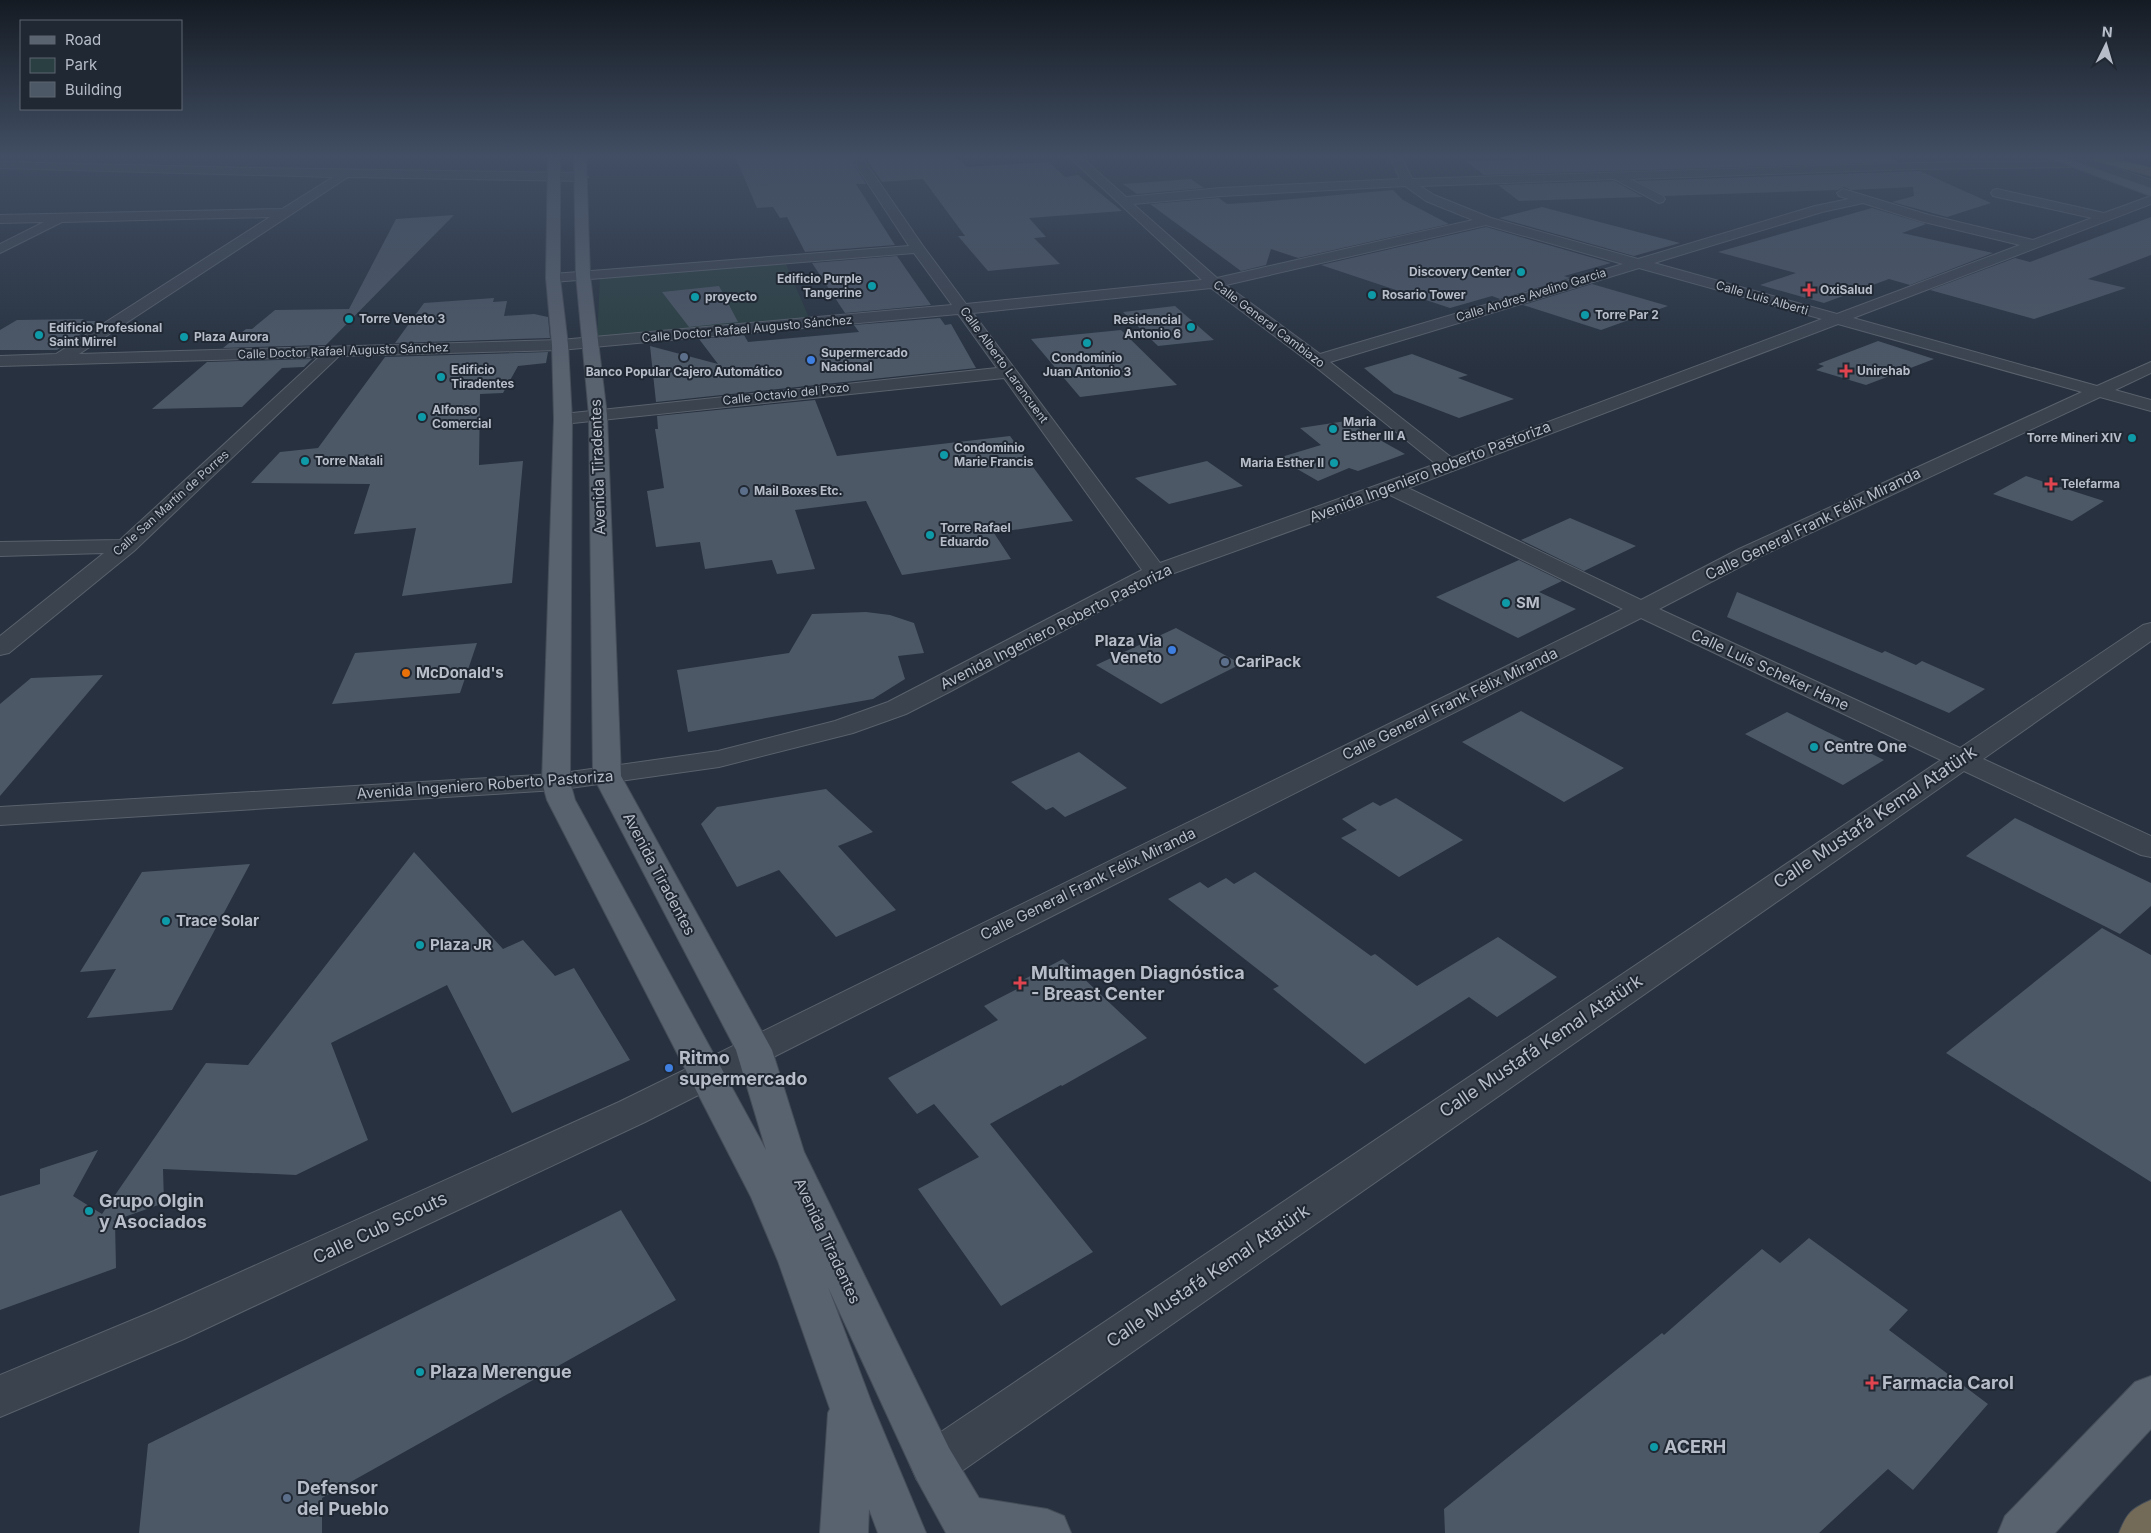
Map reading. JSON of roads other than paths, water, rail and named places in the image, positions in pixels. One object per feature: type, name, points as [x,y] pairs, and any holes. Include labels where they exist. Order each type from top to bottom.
[{"type":"highway","points":[[2143,1533],[2151,1524]]},
{"type":"main road","points":[[553,228],[552,278],[560,345],[563,419],[556,782],[561,800],[770,1195],[798,1261],[850,1404],[902,1533]]},
{"type":"main road","name":"Avenida Tiradentes","points":[[583,228],[583,275],[598,415],[607,776],[754,1050],[785,1152],[933,1464],[969,1527]]},
{"type":"main road","points":[[2022,1533],[2151,1397]]},
{"type":"main road","points":[[844,1533],[850,1404]]},
{"type":"main road","points":[[969,1527],[998,1524],[1047,1533]]},
{"type":"street","points":[[0,249],[43,228]]},
{"type":"street","points":[[59,359],[264,228]]},
{"type":"street","name":"Calle Alberto Larancuent","points":[[903,228],[1155,572]]},
{"type":"street","name":"Calle General Cambiazo","points":[[1152,228],[1214,283],[1318,360],[1449,465]]},
{"type":"street","name":"Calle Doctor Rafael Augusto Sánchez","points":[[0,361],[560,345],[964,309],[1214,283],[1457,228]]},
{"type":"street","name":"Calle Luis Alberti","points":[[1510,228],[1832,319],[2151,406]]},
{"type":"street","name":"Calle Andres Avelino Garcia","points":[[1318,360],[1760,228]]},
{"type":"street","points":[[1965,228],[2033,244]]},
{"type":"street","name":"Avenida Ingeniero Roberto Pastoriza","points":[[0,816],[556,782],[607,776],[728,756],[844,727],[888,711],[942,686],[1155,572],[1391,488],[2076,228]]},
{"type":"street","points":[[552,278],[918,249]]},
{"type":"street","name":"Calle San Martín de Porres","points":[[0,648],[126,546],[335,351]]},
{"type":"street","name":"Calle General Frank Félix Miranda","points":[[754,1050],[1641,610],[1747,554],[2151,367]]},
{"type":"street","name":"Calle Octavio del Pozo","points":[[563,419],[1008,372]]},
{"type":"street","name":"Calle Luis Scheker Hane","points":[[1391,488],[1641,610],[2151,848]]},
{"type":"street","points":[[0,549],[126,546]]},
{"type":"street","name":"Calle Mustafá Kemal Atatürk","points":[[933,1464],[1961,758],[2151,630]]},
{"type":"street","name":"Calle Cub Scouts","points":[[0,1396],[169,1325],[632,1112],[754,1050]]},
{"type":"place","name":"Discovery Center","points":[[1521,272]]},
{"type":"place","name":"Edificio Purple Tangerine","points":[[872,286]]},
{"type":"place","name":"OxiSalud","points":[[1809,290]]},
{"type":"place","name":"Rosario Tower","points":[[1372,295]]},
{"type":"place","name":"proyecto","points":[[695,297]]},
{"type":"place","name":"Torre Par 2","points":[[1585,315]]},
{"type":"place","name":"Torre Veneto 3","points":[[349,319]]},
{"type":"place","name":"Residencial Antonio 6","points":[[1191,327]]},
{"type":"place","name":"Edificio Profesional Saint Mirrel","points":[[39,335]]},
{"type":"place","name":"Plaza Aurora","points":[[184,337]]},
{"type":"place","name":"Condominio Juan Antonio 3","points":[[1087,343]]},
{"type":"place","name":"Banco Popular Cajero Automático","points":[[684,357]]},
{"type":"place","name":"Supermercado Nacional","points":[[811,360]]},
{"type":"place","name":"Unirehab","points":[[1846,371]]},
{"type":"place","name":"Edificio Tiradentes","points":[[441,377]]},
{"type":"place","name":"Alfonso Comercial","points":[[422,417]]},
{"type":"place","name":"Maria Esther III A","points":[[1333,429]]},
{"type":"place","name":"Torre Mineri XIV","points":[[2132,438]]},
{"type":"place","name":"Condominio Marie Francis","points":[[944,455]]},
{"type":"place","name":"Torre Natali","points":[[305,461]]},
{"type":"place","name":"Maria Esther II","points":[[1334,463]]},
{"type":"place","name":"Telefarma","points":[[2051,484]]},
{"type":"place","name":"Mail Boxes Etc.","points":[[744,491]]},
{"type":"place","name":"Torre Rafael Eduardo","points":[[930,535]]},
{"type":"place","name":"SM","points":[[1506,603]]},
{"type":"place","name":"Plaza Via Veneto","points":[[1172,650]]},
{"type":"place","name":"CariPack","points":[[1225,662]]},
{"type":"place","name":"McDonald's","points":[[406,673]]},
{"type":"place","name":"Centre One","points":[[1814,747]]},
{"type":"place","name":"Trace Solar","points":[[166,921]]},
{"type":"place","name":"Plaza JR","points":[[420,945]]},
{"type":"place","name":"Multimagen Diagnóstica - Breast Center","points":[[1020,983]]},
{"type":"place","name":"Ritmo supermercado","points":[[669,1068]]},
{"type":"place","name":"Grupo Olgin y Asociados","points":[[89,1211]]},
{"type":"place","name":"Plaza Merengue","points":[[420,1372]]},
{"type":"place","name":"Farmacia Carol","points":[[1872,1383]]},
{"type":"place","name":"ACERH","points":[[1654,1447]]},
{"type":"place","name":"Defensor del Pueblo","points":[[287,1498]]}]
